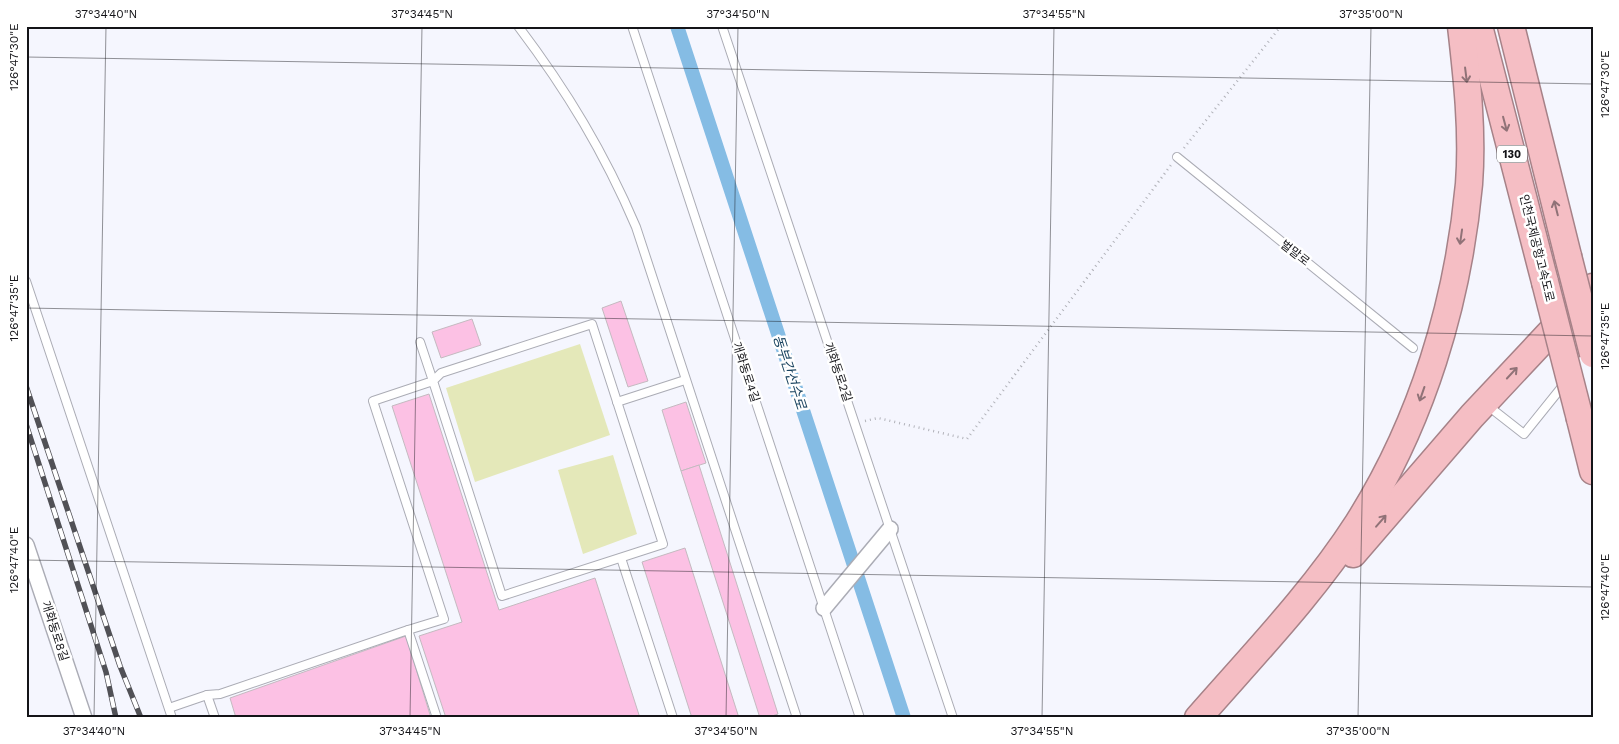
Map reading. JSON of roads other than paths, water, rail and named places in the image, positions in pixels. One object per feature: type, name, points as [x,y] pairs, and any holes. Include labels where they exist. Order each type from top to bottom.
[{"type":"highway","points":[[1198,718],[1306,593],[1358,523],[1389,467],[1417,408],[1439,345],[1455,280],[1469,184],[1469,94],[1462,26]]},
{"type":"highway","name":"인천국제공항고속도로","points":[[1479,26],[1593,471]]},
{"type":"highway","name":"130","points":[[1511,26],[1568,256],[1585,360]]},
{"type":"highway","points":[[1213,718],[1472,416],[1593,287]]},
{"type":"street","points":[[824,608],[886,534]]},
{"type":"street","name":"개화동로8길","points":[[26,544],[84,718]]},
{"type":"lane","points":[[518,26],[547,64],[578,112],[616,181],[636,227],[796,718]]},
{"type":"lane","name":"개화동로4길","points":[[632,26],[860,718]]},
{"type":"lane","name":"개화동로2길","points":[[722,26],[855,423],[886,534],[953,718]]},
{"type":"lane","name":"벌말로","points":[[1177,157],[1413,348]]},
{"type":"lane","points":[[26,281],[172,718]]},
{"type":"lane","points":[[169,708],[208,695],[220,694],[444,619],[373,401],[433,381],[441,373],[592,324],[663,544],[502,596],[433,381],[420,342]]},
{"type":"lane","points":[[1492,409],[1524,434],[1593,348]]},
{"type":"lane","points":[[617,402],[685,380]]},
{"type":"lane","points":[[621,558],[673,718]]},
{"type":"lane","points":[[408,630],[437,718]]},
{"type":"lane","points":[[208,695],[215,718]]},
{"type":"waterway","name":"동부간선수로","points":[[677,26],[904,718]]},
{"type":"railway","points":[[26,386],[120,666],[141,718]]},
{"type":"railway","points":[[26,424],[106,672],[116,718]]}]
